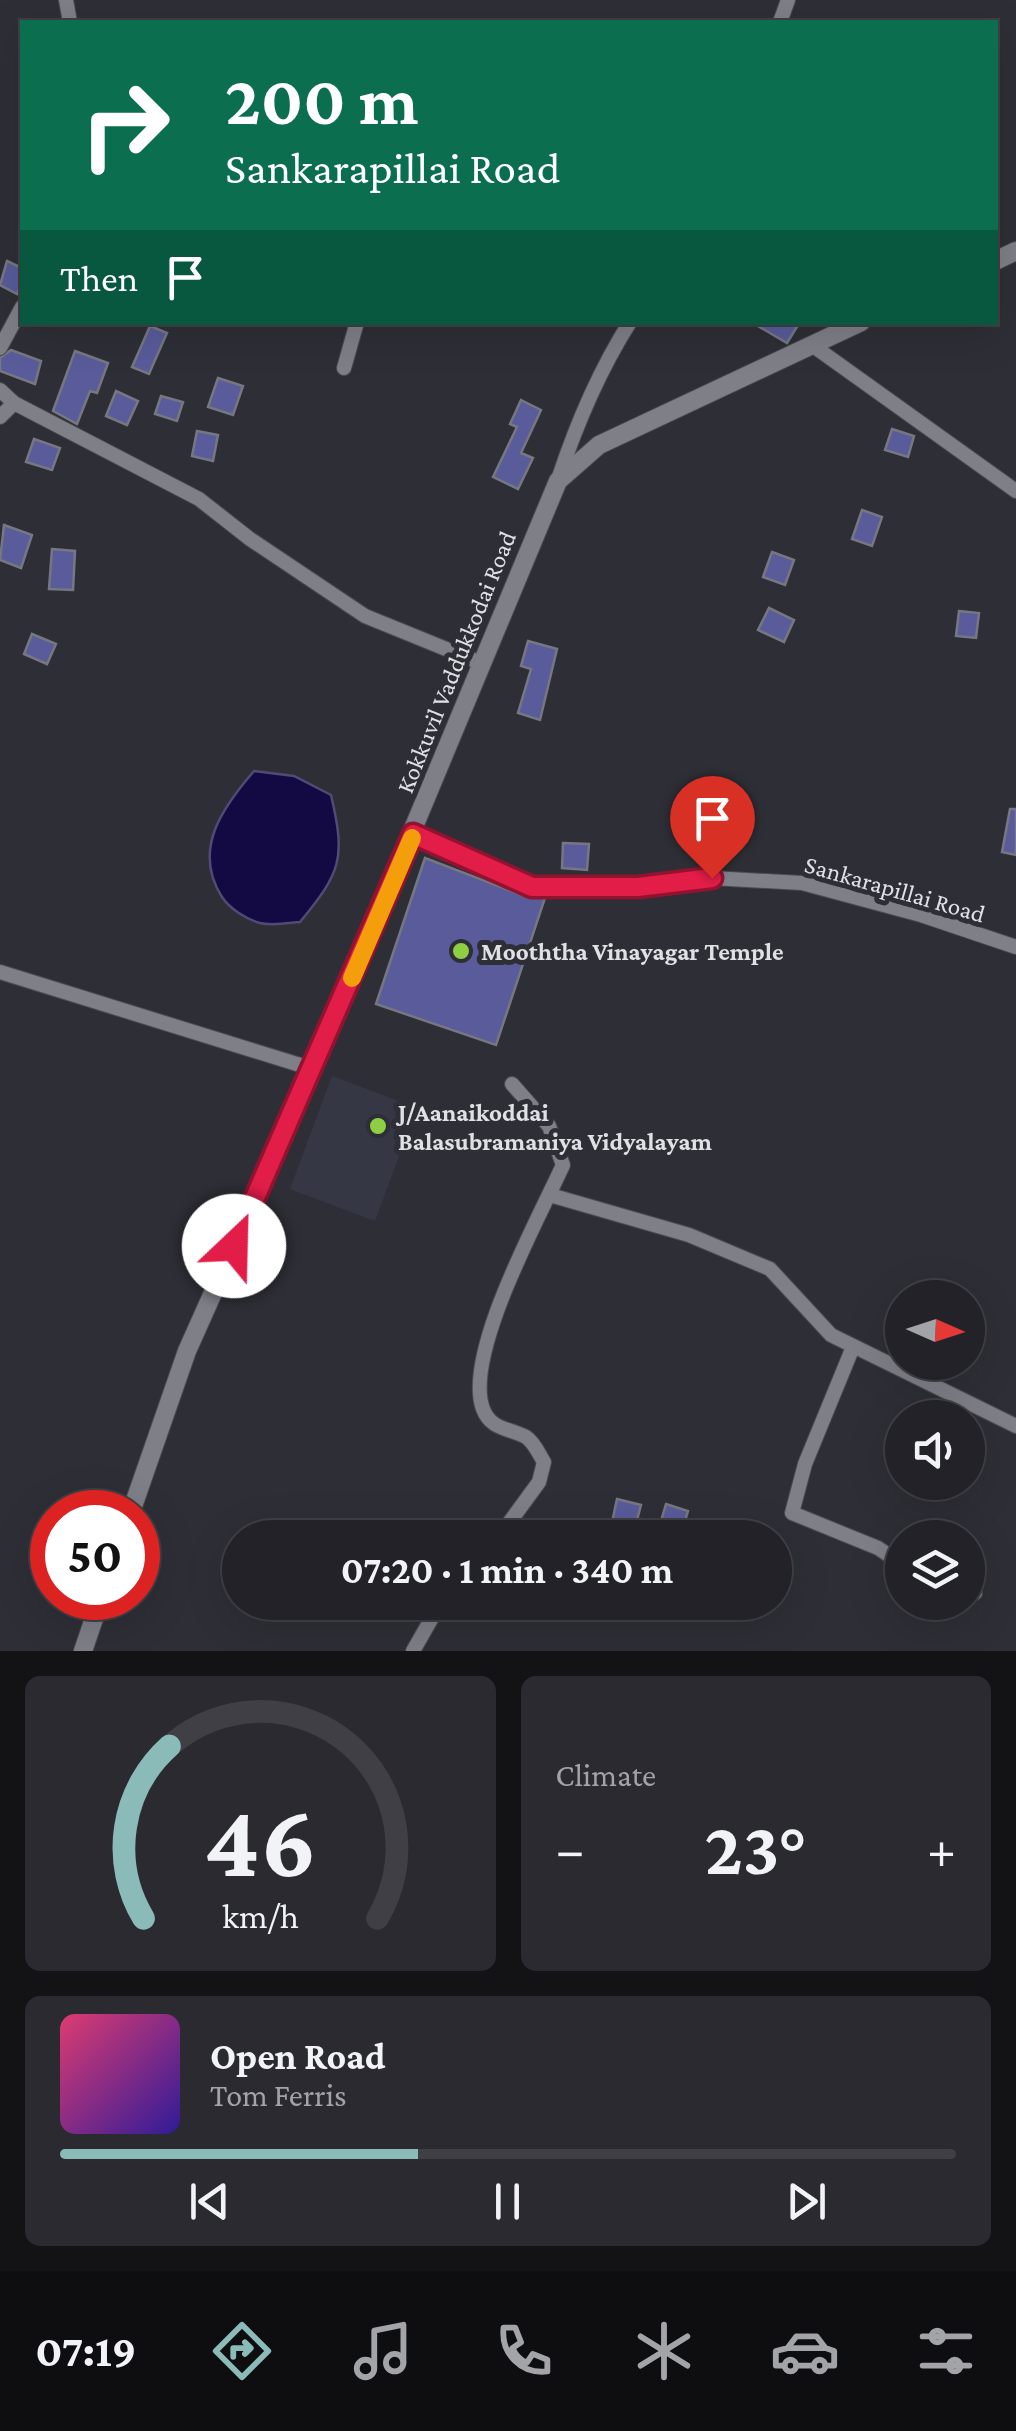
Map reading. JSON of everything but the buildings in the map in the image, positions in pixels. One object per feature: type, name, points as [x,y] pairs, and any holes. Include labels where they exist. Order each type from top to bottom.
[{"type":"main road","name":"Kokkuvil Vaddukkodai Road","points":[[138,1490],[186,1351],[313,1070],[558,480],[599,445],[855,325]]},
{"type":"main road","points":[[82,1651],[93,1620]]},
{"type":"street","points":[[0,348],[20,311]]},
{"type":"street","points":[[344,368],[357,325]]},
{"type":"street","points":[[558,480],[588,402],[628,325]]},
{"type":"street","points":[[812,345],[1016,491]]},
{"type":"street","points":[[0,390],[14,403],[198,498],[250,539],[365,616],[483,664]]},
{"type":"street","points":[[0,417],[14,403]]},
{"type":"street","name":"Sankarapillai Road","points":[[413,834],[532,887],[638,887],[712,878],[802,883],[921,914],[1016,947]]},
{"type":"street","points":[[0,972],[313,1070]]},
{"type":"street","points":[[511,1520],[539,1482],[544,1462],[530,1439],[497,1427],[484,1413],[479,1392],[486,1337],[563,1165],[549,1126],[512,1084]]},
{"type":"street","points":[[550,1195],[689,1235],[770,1269],[831,1335],[1016,1426]]},
{"type":"street","points":[[853,1347],[805,1464],[792,1512],[885,1553]]},
{"type":"street","points":[[413,1651],[431,1620]]},
{"type":"shaded area","points":[[254,771],[294,776],[331,795],[338,835],[337,864],[324,890],[300,922],[270,924],[249,919],[225,901],[213,880],[210,863],[215,830],[231,800]]},
{"type":"shaded area","points":[[332,1076],[417,1108],[375,1221],[290,1189]]},
{"type":"slow traffic","points":[[352,978],[412,838]]},
{"type":"place","name":"Mooththa Vinayagar Temple","points":[[461,951]]},
{"type":"place","name":"J/Aanaikoddai Balasubramaniya Vidyalayam","points":[[378,1126]]},
{"type":"route","points":[[234,1246],[413,834],[532,887],[638,887],[712,878]]}]
